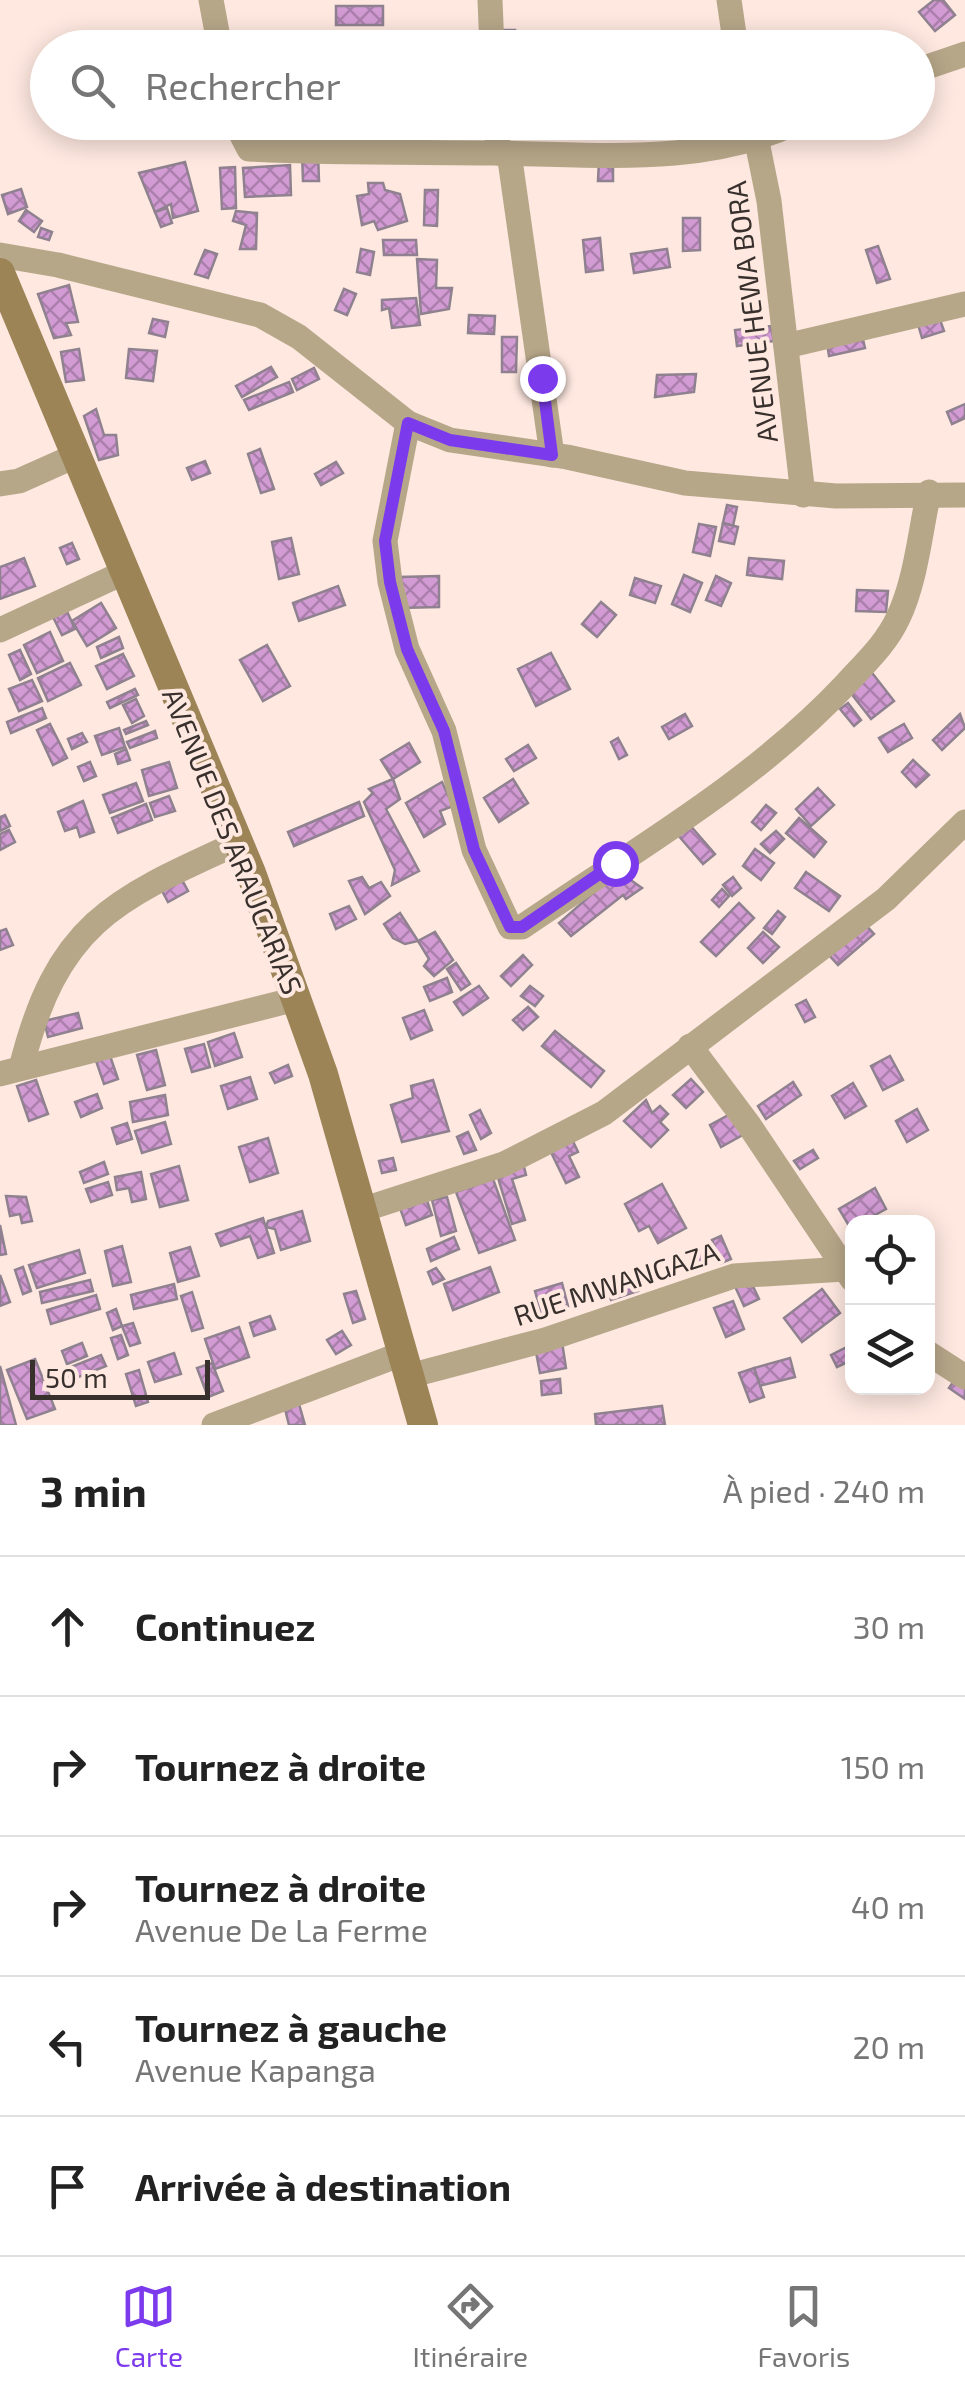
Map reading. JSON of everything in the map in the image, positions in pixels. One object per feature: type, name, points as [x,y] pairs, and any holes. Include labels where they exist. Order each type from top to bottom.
[{"type":"street","points":[[211,0],[217,30]]},
{"type":"street","points":[[490,0],[491,30]]},
{"type":"street","points":[[729,0],[733,30]]},
{"type":"street","points":[[935,64],[965,54]]},
{"type":"street","points":[[240,140],[249,149],[372,155],[680,154],[726,140]]},
{"type":"street","points":[[500,140],[552,455]]},
{"type":"street","name":"AVENUE HEWA BORA","points":[[757,140],[770,201],[802,494]]},
{"type":"street","points":[[0,255],[58,264],[260,315],[299,337],[408,423],[450,440],[552,455],[685,483],[802,494],[965,495]]},
{"type":"street","name":"AVENUE DES ARAUCARIAS","points":[[0,273],[238,842],[296,999],[364,1209],[423,1425]]},
{"type":"street","points":[[786,346],[965,304]]},
{"type":"street","points":[[408,423],[385,541],[390,582],[407,649],[444,731],[474,850],[510,927],[522,927],[662,830],[689,817],[824,707],[886,641],[900,616],[930,492]]},
{"type":"street","points":[[0,484],[19,481],[75,456]]},
{"type":"street","points":[[0,630],[123,573]]},
{"type":"street","points":[[364,1209],[490,1170],[584,1125],[886,899],[965,822]]},
{"type":"street","points":[[11,1071],[55,971],[104,912],[136,889],[238,842]]},
{"type":"street","points":[[11,1071],[296,999]]},
{"type":"street","points":[[690,1046],[750,1125],[845,1269]]},
{"type":"street","name":"RUE MWANGAZA","points":[[214,1425],[406,1364],[544,1340],[734,1276],[845,1274]]},
{"type":"street","points":[[935,1358],[965,1378]]},
{"type":"building","points":[[934,0],[943,0],[955,15],[935,31],[919,12]]},
{"type":"building","points":[[336,6],[383,6],[383,25],[336,25]]},
{"type":"building","points":[[302,153],[318,153],[319,181],[303,181]]},
{"type":"building","points":[[599,160],[613,160],[613,181],[598,181]]},
{"type":"building","points":[[185,162],[198,211],[173,218],[171,204],[155,212],[139,173]]},
{"type":"building","points":[[290,165],[291,195],[245,197],[243,168]]},
{"type":"building","points":[[235,167],[236,208],[222,209],[220,168]]},
{"type":"building","points":[[368,183],[383,183],[385,190],[400,194],[407,221],[378,230],[374,221],[362,225],[357,196],[369,194]]},
{"type":"building","points":[[21,189],[27,207],[8,214],[2,195]]},
{"type":"building","points":[[425,190],[438,190],[437,226],[424,225]]},
{"type":"building","points":[[167,208],[172,223],[161,227],[155,212]]},
{"type":"building","points":[[26,210],[42,221],[34,232],[19,221]]},
{"type":"building","points":[[236,211],[257,213],[256,249],[240,249],[246,225],[233,221]]},
{"type":"building","points":[[683,218],[700,218],[700,250],[683,251]]},
{"type":"building","points":[[41,228],[52,232],[49,240],[38,237]]},
{"type":"building","points":[[600,238],[603,270],[586,272],[583,240]]},
{"type":"building","points":[[383,240],[416,240],[417,255],[384,255]]},
{"type":"building","points":[[878,246],[890,279],[877,283],[866,250]]},
{"type":"building","points":[[361,249],[374,252],[370,275],[357,272]]},
{"type":"building","points":[[667,249],[670,267],[634,273],[631,254]]},
{"type":"building","points":[[205,250],[217,254],[208,278],[195,274]]},
{"type":"building","points":[[417,259],[437,260],[436,288],[452,288],[449,309],[421,314]]},
{"type":"building","points":[[69,285],[78,322],[66,323],[71,335],[54,338],[38,294]]},
{"type":"building","points":[[344,289],[356,294],[347,315],[335,310]]},
{"type":"building","points":[[416,298],[420,325],[392,328],[389,308],[382,310],[382,300]]},
{"type":"building","points":[[938,314],[944,331],[922,338],[917,321]]},
{"type":"building","points":[[469,315],[495,316],[494,334],[468,333]]},
{"type":"building","points":[[153,319],[168,322],[165,337],[149,333]]},
{"type":"building","points":[[771,326],[774,341],[737,346],[735,330]]},
{"type":"building","points":[[862,335],[865,348],[829,356],[827,343]]},
{"type":"building","points":[[502,337],[517,337],[516,372],[502,372]]},
{"type":"building","points":[[79,349],[84,380],[66,382],[61,352]]},
{"type":"building","points":[[129,349],[157,351],[153,381],[126,378]]},
{"type":"building","points":[[271,367],[277,377],[242,397],[236,386]]},
{"type":"building","points":[[314,368],[319,379],[297,390],[292,379]]},
{"type":"building","points":[[696,374],[694,392],[655,397],[657,375]]},
{"type":"building","points":[[289,382],[293,392],[249,410],[244,400]]},
{"type":"building","points":[[965,404],[965,418],[952,424],[947,412]]},
{"type":"building","points":[[96,409],[104,435],[116,435],[118,455],[99,460],[84,416]]},
{"type":"building","points":[[260,449],[274,489],[261,493],[248,454]]},
{"type":"building","points":[[205,461],[210,473],[192,480],[187,468]]},
{"type":"building","points":[[336,462],[343,473],[321,485],[315,474]]},
{"type":"building","points":[[727,505],[737,507],[733,526],[723,523]]},
{"type":"building","points":[[723,523],[738,527],[734,544],[719,541]]},
{"type":"building","points":[[699,524],[716,527],[710,556],[693,552]]},
{"type":"building","points":[[291,538],[299,574],[279,579],[272,542]]},
{"type":"building","points":[[72,543],[79,559],[67,564],[60,548]]},
{"type":"building","points":[[24,558],[35,586],[0,599],[0,567]]},
{"type":"building","points":[[749,558],[784,561],[782,579],[747,575]]},
{"type":"building","points":[[684,575],[702,583],[690,612],[672,604]]},
{"type":"building","points":[[439,576],[439,607],[399,608],[399,577]]},
{"type":"building","points":[[716,576],[731,583],[721,606],[706,600]]},
{"type":"building","points":[[635,578],[661,586],[655,603],[630,595]]},
{"type":"building","points":[[338,586],[345,605],[299,621],[293,603]]},
{"type":"building","points":[[857,590],[888,591],[886,612],[856,611]]},
{"type":"building","points":[[601,602],[616,615],[597,637],[582,624]]},
{"type":"building","points":[[101,603],[116,628],[87,646],[72,621]]},
{"type":"building","points":[[65,607],[75,629],[62,635],[51,613]]},
{"type":"building","points":[[50,632],[63,661],[37,673],[24,645]]},
{"type":"building","points":[[119,637],[123,648],[101,658],[97,647]]},
{"type":"building","points":[[267,645],[290,686],[263,701],[240,660]]},
{"type":"building","points":[[20,650],[31,674],[20,680],[9,655]]},
{"type":"building","points":[[551,653],[570,689],[536,706],[518,669]]},
{"type":"building","points":[[123,654],[134,676],[107,689],[96,666]]},
{"type":"building","points":[[70,663],[81,685],[48,701],[38,678]]},
{"type":"building","points":[[869,669],[894,701],[871,719],[846,687]]},
{"type":"building","points":[[32,680],[42,701],[19,711],[9,689]]},
{"type":"building","points":[[135,689],[138,695],[110,708],[107,702]]},
{"type":"building","points":[[136,699],[144,716],[132,723],[123,705]]},
{"type":"building","points":[[848,703],[861,720],[854,726],[840,709]]},
{"type":"building","points":[[42,708],[46,718],[11,733],[7,722]]},
{"type":"building","points":[[685,714],[692,726],[669,739],[662,727]]},
{"type":"building","points":[[960,714],[965,728],[942,750],[933,740]]},
{"type":"building","points":[[146,721],[148,725],[126,734],[124,730]]},
{"type":"building","points":[[50,724],[67,758],[53,765],[37,730]]},
{"type":"building","points":[[904,724],[912,738],[888,752],[879,738]]},
{"type":"building","points":[[119,728],[125,747],[102,755],[95,736]]},
{"type":"building","points":[[155,731],[157,738],[130,748],[127,742]]},
{"type":"building","points":[[82,733],[87,742],[72,749],[68,739]]},
{"type":"building","points":[[618,738],[627,755],[619,759],[611,742]]},
{"type":"building","points":[[409,743],[420,762],[393,779],[381,760]]},
{"type":"building","points":[[528,745],[536,758],[514,771],[506,759]]},
{"type":"building","points":[[126,749],[130,760],[118,764],[115,754]]},
{"type":"building","points":[[913,760],[929,775],[916,787],[902,772]]},
{"type":"building","points":[[90,762],[96,776],[84,781],[78,767]]},
{"type":"building","points":[[169,762],[177,788],[149,796],[142,770]]},
{"type":"building","points":[[393,779],[400,799],[386,809],[419,871],[392,885],[395,870],[364,802],[373,793],[369,789]]},
{"type":"building","points":[[513,779],[528,803],[499,822],[484,798]]},
{"type":"building","points":[[442,782],[453,806],[440,811],[445,824],[424,837],[406,803]]},
{"type":"building","points":[[136,783],[143,801],[110,813],[103,795]]},
{"type":"building","points":[[818,788],[834,805],[811,826],[796,809]]},
{"type":"building","points":[[169,796],[175,811],[155,817],[150,803]]},
{"type":"building","points":[[83,801],[94,832],[80,837],[77,827],[65,831],[58,812]]},
{"type":"building","points":[[359,802],[364,816],[294,846],[288,832]]},
{"type":"building","points":[[146,804],[152,820],[118,833],[112,818]]},
{"type":"building","points":[[766,805],[776,813],[761,830],[752,822]]},
{"type":"building","points":[[5,815],[10,826],[0,831],[0,817]]},
{"type":"building","points":[[799,818],[826,842],[814,857],[786,833]]},
{"type":"building","points":[[689,824],[715,854],[703,864],[677,834]]},
{"type":"building","points":[[9,830],[15,842],[0,850],[0,834]]},
{"type":"building","points":[[776,831],[784,839],[770,853],[761,844]]},
{"type":"building","points":[[755,849],[774,863],[761,880],[743,866]]},
{"type":"building","points":[[618,871],[642,888],[626,899],[623,895],[571,936],[559,923]]},
{"type":"building","points":[[806,872],[840,896],[829,911],[795,888]]},
{"type":"building","points":[[180,876],[188,891],[168,902],[160,887]]},
{"type":"building","points":[[362,877],[369,888],[381,882],[390,896],[365,914],[349,881]]},
{"type":"building","points":[[733,877],[741,888],[732,896],[723,885]]},
{"type":"building","points":[[722,889],[729,896],[719,907],[712,900]]},
{"type":"building","points":[[739,903],[754,918],[716,956],[701,942]]},
{"type":"building","points":[[349,906],[356,919],[336,929],[330,914]]},
{"type":"building","points":[[778,911],[785,917],[772,934],[764,928]]},
{"type":"building","points":[[400,913],[418,941],[405,944],[393,938],[384,924]]},
{"type":"building","points":[[865,924],[874,934],[838,965],[829,955]]},
{"type":"building","points":[[6,929],[13,945],[0,950],[0,931]]},
{"type":"building","points":[[435,932],[453,960],[434,976],[424,966],[429,959],[418,941]]},
{"type":"building","points":[[763,932],[779,947],[763,963],[748,948]]},
{"type":"building","points":[[523,955],[532,965],[511,986],[501,976]]},
{"type":"building","points":[[456,963],[470,984],[461,990],[447,969]]},
{"type":"building","points":[[447,978],[452,992],[430,1001],[424,987]]},
{"type":"building","points":[[479,986],[488,998],[463,1015],[454,1002]]},
{"type":"building","points":[[530,986],[543,996],[535,1006],[521,996]]},
{"type":"building","points":[[806,1000],[815,1017],[805,1022],[796,1005]]},
{"type":"building","points":[[528,1007],[538,1017],[523,1030],[513,1020]]},
{"type":"building","points":[[424,1010],[432,1030],[411,1039],[403,1018]]},
{"type":"building","points":[[78,1013],[82,1028],[48,1037],[44,1021]]},
{"type":"building","points":[[555,1031],[604,1071],[591,1087],[542,1046]]},
{"type":"building","points":[[234,1033],[242,1057],[215,1066],[208,1042]]},
{"type":"building","points":[[204,1044],[210,1067],[192,1072],[185,1049]]},
{"type":"building","points":[[108,1050],[118,1079],[104,1084],[94,1055]]},
{"type":"building","points":[[156,1050],[165,1085],[147,1090],[137,1055]]},
{"type":"building","points":[[890,1056],[903,1080],[883,1090],[871,1066]]},
{"type":"building","points":[[288,1065],[292,1076],[275,1083],[270,1073]]},
{"type":"building","points":[[250,1077],[257,1099],[228,1109],[221,1086]]},
{"type":"building","points":[[691,1079],[703,1092],[686,1108],[673,1095]]},
{"type":"building","points":[[36,1080],[48,1114],[29,1121],[17,1086]]},
{"type":"building","points":[[433,1080],[449,1131],[402,1142],[391,1105],[413,1098],[411,1086]]},
{"type":"building","points":[[793,1082],[801,1095],[766,1119],[758,1106]]},
{"type":"building","points":[[853,1083],[866,1106],[845,1118],[832,1096]]},
{"type":"building","points":[[97,1094],[102,1108],[81,1117],[75,1102]]},
{"type":"building","points":[[165,1095],[168,1115],[133,1122],[130,1102]]},
{"type":"building","points":[[646,1100],[652,1113],[660,1106],[668,1114],[660,1122],[668,1130],[651,1147],[624,1121]]},
{"type":"building","points":[[917,1109],[928,1130],[907,1142],[896,1121]]},
{"type":"building","points":[[480,1110],[491,1133],[481,1139],[470,1115]]},
{"type":"building","points":[[736,1111],[748,1132],[721,1147],[710,1125]]},
{"type":"building","points":[[165,1122],[171,1144],[142,1153],[135,1131]]},
{"type":"building","points":[[127,1123],[132,1139],[117,1144],[112,1128]]},
{"type":"building","points":[[468,1132],[476,1150],[464,1154],[457,1137]]},
{"type":"building","points":[[570,1135],[578,1152],[569,1156],[579,1177],[566,1183],[548,1146]]},
{"type":"building","points":[[268,1138],[278,1173],[250,1182],[239,1147]]},
{"type":"building","points":[[813,1150],[818,1158],[800,1169],[794,1161]]},
{"type":"building","points":[[393,1158],[396,1170],[382,1173],[379,1161]]},
{"type":"building","points":[[104,1162],[108,1174],[84,1183],[80,1172]]},
{"type":"building","points":[[523,1163],[526,1175],[512,1179],[525,1220],[512,1224],[496,1171]]},
{"type":"building","points":[[179,1166],[188,1200],[160,1207],[151,1174]]},
{"type":"building","points":[[141,1172],[146,1199],[132,1202],[129,1188],[117,1190],[115,1177]]},
{"type":"building","points":[[493,1179],[515,1240],[479,1253],[456,1192]]},
{"type":"building","points":[[108,1182],[112,1195],[91,1202],[86,1189]]},
{"type":"building","points":[[662,1184],[686,1228],[658,1243],[649,1226],[639,1231],[625,1204]]},
{"type":"building","points":[[875,1188],[886,1209],[875,1215],[845,1215],[845,1219],[839,1209]]},
{"type":"building","points":[[6,1196],[26,1197],[32,1221],[22,1223],[20,1214],[10,1216]]},
{"type":"building","points":[[447,1197],[456,1231],[441,1236],[432,1200]]},
{"type":"building","points":[[426,1198],[432,1215],[406,1225],[400,1208]]},
{"type":"building","points":[[302,1211],[310,1241],[281,1250],[275,1229],[266,1227],[268,1221]]},
{"type":"building","points":[[263,1218],[274,1253],[258,1258],[250,1236],[221,1246],[216,1234]]},
{"type":"building","points":[[0,1225],[6,1254],[0,1255]]},
{"type":"building","points":[[721,1236],[731,1259],[721,1263],[712,1240]]},
{"type":"building","points":[[454,1237],[459,1249],[431,1261],[427,1249]]},
{"type":"building","points":[[122,1246],[131,1282],[113,1286],[105,1251]]},
{"type":"building","points":[[190,1247],[199,1276],[178,1282],[170,1253]]},
{"type":"building","points":[[702,1247],[708,1258],[696,1265],[689,1255]]},
{"type":"building","points":[[79,1250],[85,1273],[37,1288],[29,1265]]},
{"type":"building","points":[[23,1267],[31,1291],[23,1294],[15,1270]]},
{"type":"building","points":[[490,1267],[499,1292],[453,1310],[444,1284]]},
{"type":"building","points":[[436,1268],[444,1279],[433,1284],[428,1272]]},
{"type":"building","points":[[0,1275],[10,1302],[0,1306]]},
{"type":"building","points":[[633,1275],[638,1291],[611,1300],[606,1284]]},
{"type":"building","points":[[748,1276],[759,1299],[744,1306],[733,1282]]},
{"type":"building","points":[[90,1280],[93,1291],[42,1303],[40,1292]]},
{"type":"building","points":[[562,1283],[568,1306],[541,1313],[535,1291]]},
{"type":"building","points":[[174,1284],[177,1299],[134,1309],[131,1295]]},
{"type":"building","points":[[822,1289],[840,1313],[802,1342],[784,1318]]},
{"type":"building","points":[[356,1291],[365,1319],[353,1323],[344,1294]]},
{"type":"building","points":[[192,1292],[203,1328],[192,1331],[181,1296]]},
{"type":"building","points":[[96,1295],[100,1309],[51,1324],[47,1310]]},
{"type":"building","points":[[733,1301],[744,1329],[726,1337],[714,1308]]},
{"type":"building","points":[[116,1309],[122,1326],[113,1330],[107,1313]]},
{"type":"building","points":[[270,1316],[275,1329],[254,1336],[250,1323]]},
{"type":"building","points":[[133,1323],[140,1343],[130,1346],[122,1326]]},
{"type":"building","points":[[239,1327],[249,1357],[215,1369],[205,1339]]},
{"type":"building","points":[[342,1331],[351,1345],[336,1354],[327,1340]]},
{"type":"building","points":[[121,1335],[128,1355],[118,1359],[111,1338]]},
{"type":"building","points":[[562,1342],[566,1368],[540,1373],[535,1347]]},
{"type":"building","points":[[82,1343],[87,1356],[67,1364],[62,1351]]},
{"type":"building","points":[[845,1348],[845,1363],[837,1367],[831,1355]]},
{"type":"building","points":[[174,1353],[181,1374],[155,1382],[148,1362]]},
{"type":"building","points":[[101,1355],[106,1366],[71,1380],[66,1369]]},
{"type":"building","points":[[790,1358],[795,1377],[759,1386],[754,1368]]},
{"type":"building","points":[[35,1359],[55,1409],[27,1419],[7,1370]]},
{"type":"building","points":[[212,1363],[223,1391],[208,1397],[197,1368]]},
{"type":"building","points":[[0,1366],[16,1425],[0,1425]]},
{"type":"building","points":[[754,1368],[764,1397],[750,1402],[739,1373]]},
{"type":"building","points":[[139,1370],[148,1402],[136,1406],[126,1374]]},
{"type":"building","points":[[959,1374],[965,1378],[965,1399],[949,1388]]},
{"type":"building","points":[[560,1379],[561,1393],[542,1395],[541,1381]]},
{"type":"building","points":[[299,1404],[305,1425],[289,1425],[285,1409]]},
{"type":"building","points":[[662,1406],[665,1425],[596,1425],[595,1414]]},
{"type":"route","points":[[542,378],[552,455],[450,440],[408,423],[385,541],[390,582],[407,649],[444,731],[474,850],[510,927],[522,927],[615,863]]}]
